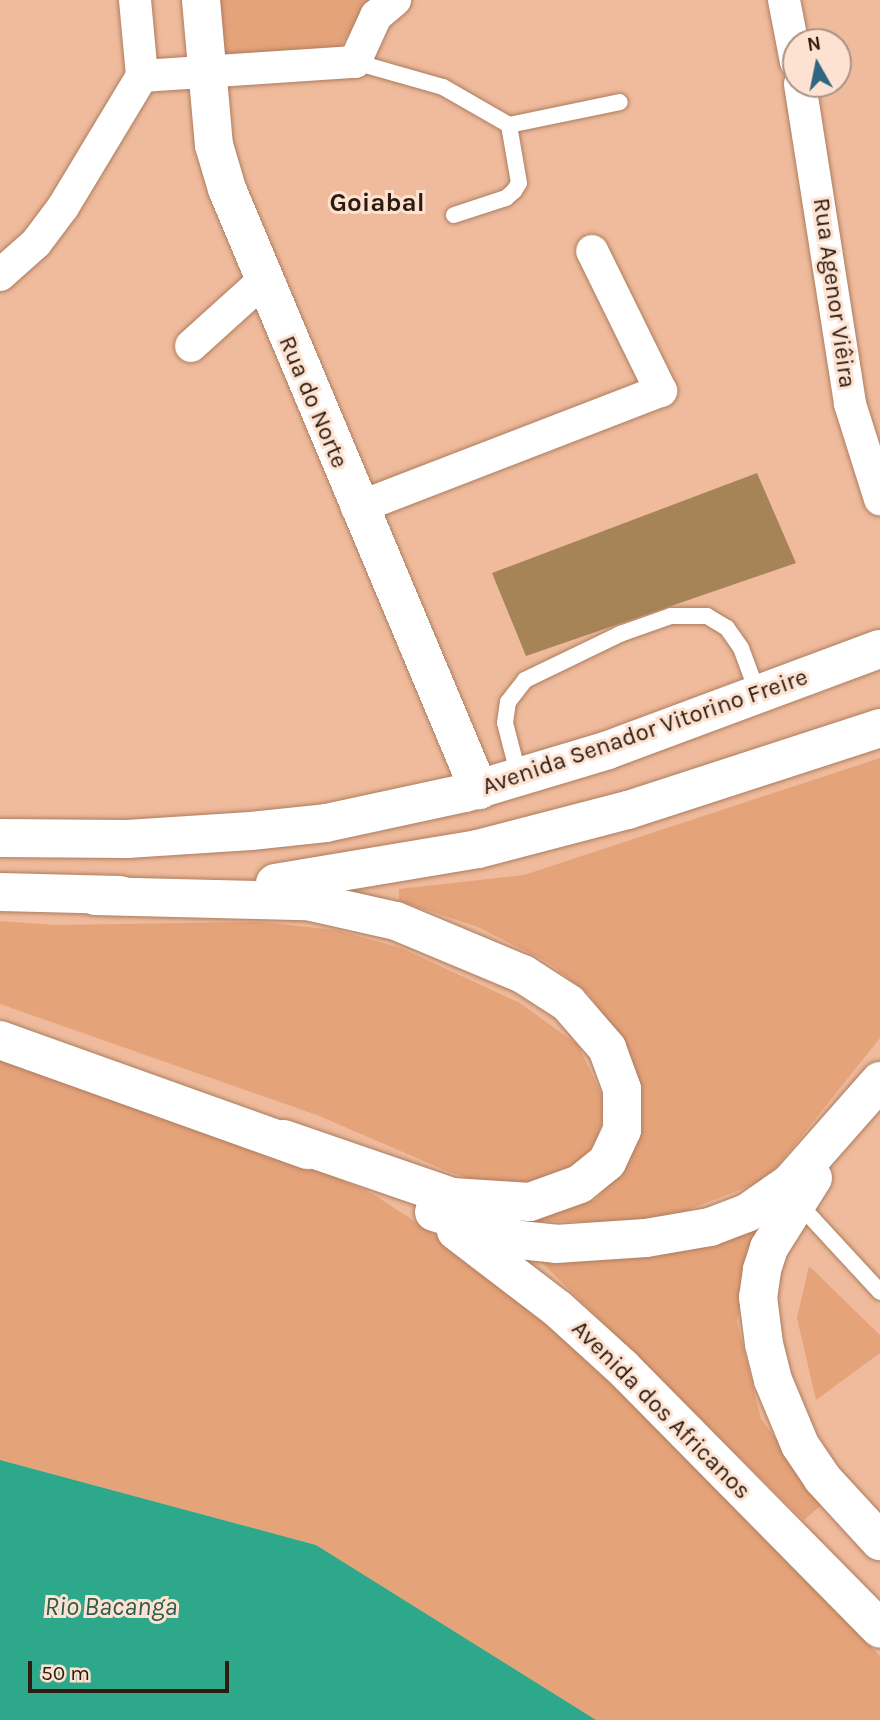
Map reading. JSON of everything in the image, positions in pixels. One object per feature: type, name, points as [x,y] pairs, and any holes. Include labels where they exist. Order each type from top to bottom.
[{"type":"main road","name":"Rua do Norte","points":[[201,0],[214,145],[263,281],[357,508],[479,790]]},
{"type":"main road","name":"Avenida Senador Vitorino Freire","points":[[0,838],[127,839],[326,823],[479,790],[519,778],[880,649]]},
{"type":"main road","points":[[95,896],[248,887],[337,876],[478,849],[628,810],[870,734]]},
{"type":"main road","points":[[326,823],[337,876]]},
{"type":"main road","points":[[0,892],[307,901],[396,920],[523,974],[568,1003],[607,1048],[622,1089],[622,1130],[607,1162],[580,1184],[530,1202],[452,1197],[0,1041]]},
{"type":"main road","points":[[284,1139],[426,1209],[520,1240],[556,1244],[646,1238],[710,1227],[747,1213],[790,1183],[880,1082]]},
{"type":"main road","points":[[880,1082],[797,1201],[761,1270],[758,1297],[772,1380],[800,1446],[822,1478],[880,1541]]},
{"type":"main road","name":"Avenida dos Africanos","points":[[426,1209],[558,1309],[623,1368],[880,1629]]},
{"type":"street","points":[[1,274],[36,243],[63,208],[142,76],[135,0]]},
{"type":"street","points":[[142,76],[355,62],[376,16],[395,0]]},
{"type":"street","points":[[784,0],[789,28]]},
{"type":"street","name":"Rua Agenor Viêira","points":[[802,98],[850,404],[880,499]]},
{"type":"street","points":[[357,508],[661,391],[592,251]]},
{"type":"street","points":[[191,346],[263,281]]},
{"type":"lane","points":[[355,62],[443,87],[509,125],[620,102]]},
{"type":"lane","points":[[454,215],[506,198],[519,183],[509,125]]},
{"type":"lane","points":[[519,778],[505,723],[508,702],[526,680],[658,621],[707,617],[727,628],[741,648],[758,694]]},
{"type":"lane","points":[[797,1201],[880,1292]]},
{"type":"shaded area","points":[[215,0],[374,0],[337,50],[222,58]]},
{"type":"shaded area","points":[[880,758],[880,1038],[776,1168],[755,1184],[680,1213],[622,1222],[536,1221],[596,1199],[622,1170],[617,1035],[589,994],[549,963],[478,927],[399,901],[399,889],[524,875]]},
{"type":"shaded area","points":[[0,921],[55,925],[260,922],[336,930],[401,948],[520,1003],[578,1045],[606,1104],[597,1140],[577,1167],[554,1180],[496,1187],[449,1172],[317,1115],[0,1004]]},
{"type":"shaded area","points":[[0,1060],[312,1167],[373,1194],[461,1252],[534,1312],[633,1405],[880,1656],[880,1720],[596,1720],[316,1545],[0,1460]]},
{"type":"shaded area","points":[[776,1203],[747,1262],[737,1322],[761,1419],[824,1503],[804,1520],[535,1256]]},
{"type":"shaded area","points":[[809,1266],[880,1335],[880,1353],[816,1400],[797,1318]]},
{"type":"water","name":"Rio Bacanga","points":[[0,1460],[316,1545],[596,1720],[0,1720]]},
{"type":"building","points":[[757,473],[796,563],[526,656],[492,573]]},
{"type":"district","name":"Goiabal","points":[[377,203]]}]
